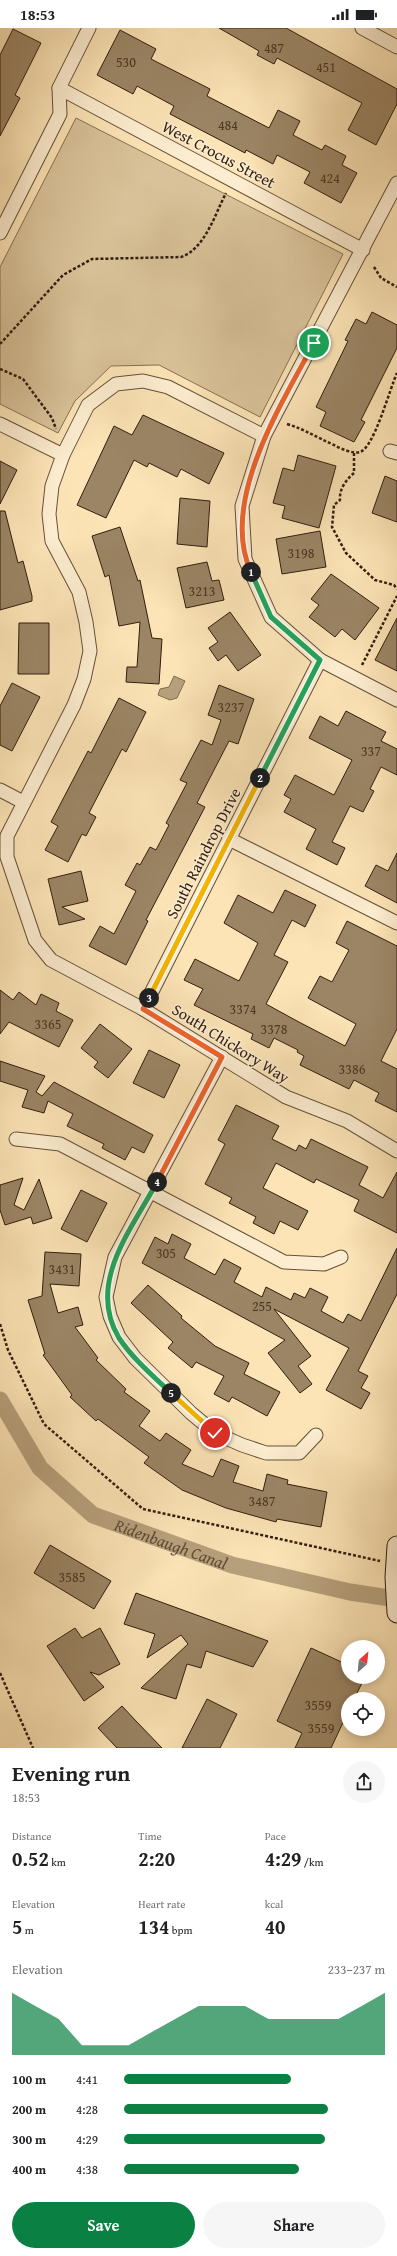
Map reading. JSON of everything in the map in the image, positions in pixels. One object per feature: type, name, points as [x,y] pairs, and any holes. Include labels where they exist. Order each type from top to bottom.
[{"type":"street","points":[[0,233],[60,114],[59,88],[89,28]]},
{"type":"street","points":[[362,28],[397,47]]},
{"type":"street","name":"West Crocus Street","points":[[59,88],[363,250]]},
{"type":"street","points":[[396,187],[264,436],[242,506],[245,559],[271,617],[320,660],[397,700]]},
{"type":"street","name":"South Chickory Way","points":[[264,436],[168,387],[143,381],[116,384],[88,405],[63,455],[52,486],[49,514],[52,541],[79,592],[86,622],[90,651],[84,679],[74,705],[7,836],[5,846],[6,856],[35,940],[52,960],[143,1009],[286,1097],[347,1121],[397,1151]]},
{"type":"street","points":[[0,424],[63,455]]},
{"type":"street","name":"South Raindrop Drive","points":[[143,1009],[320,660]]},
{"type":"street","points":[[0,790],[24,802]]},
{"type":"street","points":[[229,839],[397,923]]},
{"type":"street","points":[[222,1057],[115,1257],[109,1277],[106,1297],[110,1316],[119,1337],[135,1358],[191,1413],[215,1433],[242,1446],[266,1453],[299,1453],[316,1435]]},
{"type":"street","points":[[16,1139],[60,1144],[284,1262],[324,1264],[341,1257]]},
{"type":"street","points":[[396,1562],[397,1613]]},
{"type":"path","points":[[0,344],[64,275],[92,259],[182,257],[190,254],[198,246],[228,189]]},
{"type":"path","points":[[374,267],[381,278],[397,287]]},
{"type":"path","points":[[0,369],[23,379],[52,418],[56,429]]},
{"type":"path","points":[[287,424],[313,433],[334,446],[354,453],[366,449],[371,442],[397,373]]},
{"type":"path","points":[[354,453],[354,473],[346,481],[339,495],[340,500],[334,505],[332,527],[346,553],[375,580],[394,585],[397,589]]},
{"type":"path","points":[[362,665],[397,596]]},
{"type":"path","points":[[0,1324],[8,1350],[44,1424],[143,1509],[396,1562]]},
{"type":"path","points":[[0,1673],[33,1748]]},
{"type":"shaded area","points":[[76,118],[343,254],[260,417],[159,365],[111,366],[75,401],[58,433],[0,404],[0,267]]},
{"type":"shaded area","points":[[174,676],[185,681],[177,698],[170,700],[158,695],[160,689],[169,687]]},
{"type":"building","points":[[219,28],[286,28],[397,89],[397,104],[376,145],[348,130],[362,103],[277,58],[274,64],[257,55],[259,51]]},
{"type":"building","points":[[13,29],[41,43],[15,95],[20,98],[0,136],[0,55]]},
{"type":"building","points":[[120,30],[156,49],[151,59],[210,89],[207,96],[269,128],[278,110],[300,121],[293,135],[322,150],[325,145],[346,156],[342,165],[357,173],[341,203],[304,183],[310,172],[277,155],[273,164],[246,150],[245,153],[170,114],[174,106],[137,86],[133,94],[97,75]]},
{"type":"building","points":[[372,312],[397,325],[397,348],[361,420],[365,422],[354,442],[320,426],[326,412],[316,407],[348,341],[345,340],[356,319],[366,324]]},
{"type":"building","points":[[143,415],[224,453],[209,484],[181,469],[177,477],[149,463],[147,467],[134,460],[106,518],[77,505],[114,426],[132,435]]},
{"type":"building","points":[[298,455],[336,466],[319,528],[282,518],[285,506],[273,503],[283,468],[294,471]]},
{"type":"building","points":[[0,461],[17,470],[0,504]]},
{"type":"building","points":[[385,476],[397,481],[397,522],[372,513]]},
{"type":"building","points":[[180,498],[210,501],[207,547],[177,544]]},
{"type":"building","points":[[0,511],[5,511],[18,563],[23,561],[32,601],[0,610]]},
{"type":"building","points":[[120,527],[138,581],[140,580],[152,638],[162,639],[159,684],[126,682],[127,667],[137,667],[140,622],[119,626],[109,575],[105,577],[92,536]]},
{"type":"building","points":[[320,531],[326,567],[282,574],[276,539]]},
{"type":"building","points":[[207,562],[212,581],[219,580],[224,600],[186,608],[177,568]]},
{"type":"building","points":[[331,574],[379,608],[355,640],[342,629],[335,637],[309,617],[319,605],[311,599]]},
{"type":"building","points":[[230,612],[261,655],[238,671],[226,655],[218,661],[209,648],[218,642],[208,628]]},
{"type":"building","points":[[397,618],[397,671],[375,660]]},
{"type":"building","points":[[19,623],[49,623],[49,674],[18,674]]},
{"type":"building","points":[[12,683],[40,697],[12,751],[0,745],[0,706]]},
{"type":"building","points":[[219,685],[254,699],[238,744],[229,741],[197,803],[205,807],[146,920],[148,921],[126,965],[89,946],[100,926],[114,934],[136,891],[125,885],[137,863],[140,865],[150,847],[156,850],[169,825],[166,823],[187,783],[180,780],[201,740],[212,745],[221,720],[208,715]]},
{"type":"building","points":[[119,698],[146,712],[126,752],[122,749],[89,813],[96,817],[86,836],[82,834],[68,862],[45,850],[58,826],[51,822],[88,751],[91,753]]},
{"type":"building","points":[[346,711],[386,732],[381,741],[397,749],[397,775],[381,767],[370,789],[374,791],[363,812],[350,806],[332,842],[345,848],[337,865],[306,849],[316,829],[284,812],[291,799],[284,795],[295,775],[334,795],[352,760],[309,738],[320,716],[338,726]]},
{"type":"building","points":[[397,853],[397,903],[365,886],[376,865],[388,871]]},
{"type":"building","points":[[81,871],[88,901],[62,907],[85,919],[59,925],[48,879]]},
{"type":"building","points":[[285,890],[316,905],[305,927],[292,920],[274,955],[288,962],[266,1004],[345,1046],[356,1024],[308,998],[320,976],[332,982],[349,950],[336,943],[347,921],[397,946],[397,1029],[381,1061],[397,1069],[397,1112],[375,1101],[379,1093],[354,1080],[349,1089],[300,1065],[304,1056],[297,1052],[298,1050],[274,1038],[269,1048],[251,1039],[253,1034],[194,1005],[203,989],[184,980],[195,959],[239,981],[258,943],[224,923],[238,895],[273,913]]},
{"type":"building","points":[[0,990],[13,1000],[19,992],[36,1005],[41,994],[59,1003],[56,1011],[73,1020],[59,1047],[9,1022],[0,1034]]},
{"type":"building","points":[[100,1024],[132,1049],[108,1078],[94,1067],[98,1062],[81,1048]]},
{"type":"building","points":[[149,1050],[180,1065],[164,1098],[133,1083]]},
{"type":"building","points":[[0,1061],[45,1076],[36,1092],[42,1096],[54,1082],[153,1135],[144,1153],[132,1147],[125,1160],[102,1148],[104,1144],[67,1126],[73,1114],[48,1101],[44,1113],[22,1107],[28,1090],[0,1081]]},
{"type":"building","points":[[236,1105],[279,1126],[272,1139],[296,1151],[299,1145],[306,1149],[311,1139],[368,1167],[359,1185],[383,1198],[397,1172],[397,1233],[354,1211],[359,1200],[316,1179],[314,1183],[276,1163],[263,1188],[308,1211],[298,1230],[280,1221],[274,1234],[253,1223],[256,1217],[229,1203],[232,1198],[205,1184],[225,1144],[218,1140]]},
{"type":"building","points":[[23,1178],[14,1205],[24,1210],[39,1179],[52,1218],[33,1224],[31,1217],[5,1225],[0,1210],[0,1185]]},
{"type":"building","points":[[81,1190],[107,1203],[87,1242],[61,1229]]},
{"type":"building","points":[[172,1234],[191,1244],[184,1258],[215,1275],[224,1259],[241,1268],[234,1282],[262,1297],[266,1287],[291,1300],[294,1293],[305,1298],[310,1288],[328,1297],[321,1311],[343,1323],[348,1314],[361,1321],[397,1248],[397,1294],[358,1371],[368,1376],[361,1388],[370,1393],[361,1409],[326,1390],[349,1348],[274,1309],[311,1356],[298,1366],[312,1384],[300,1393],[268,1353],[285,1340],[142,1263],[155,1237],[168,1244]]},
{"type":"building","points":[[45,1252],[81,1254],[79,1286],[50,1284],[58,1313],[78,1307],[83,1325],[75,1327],[98,1358],[96,1360],[126,1389],[124,1392],[150,1411],[139,1426],[160,1441],[166,1433],[191,1450],[182,1464],[213,1477],[221,1459],[239,1466],[233,1482],[263,1491],[267,1474],[288,1480],[287,1484],[327,1492],[321,1527],[277,1519],[276,1522],[226,1508],[182,1490],[144,1463],[149,1457],[98,1419],[96,1421],[70,1397],[72,1395],[43,1355],[45,1354],[28,1300],[42,1296]]},
{"type":"building","points":[[148,1285],[182,1316],[181,1318],[215,1346],[249,1363],[244,1374],[280,1392],[267,1416],[232,1397],[229,1402],[214,1394],[224,1376],[196,1362],[192,1368],[168,1348],[173,1342],[131,1303]]},
{"type":"building","points":[[50,1545],[111,1581],[94,1609],[34,1573]]},
{"type":"building","points":[[136,1593],[268,1641],[253,1667],[206,1651],[201,1668],[187,1664],[176,1699],[141,1688],[188,1644],[181,1635],[147,1658],[155,1634],[124,1624]]},
{"type":"building","points":[[75,1628],[82,1638],[100,1628],[120,1664],[99,1675],[90,1672],[104,1687],[84,1701],[47,1646]]},
{"type":"building","points":[[311,1648],[341,1662],[341,1684],[362,1684],[358,1692],[341,1692],[341,1727],[331,1748],[295,1748],[302,1733],[277,1721]]},
{"type":"building","points":[[207,1699],[237,1714],[220,1748],[182,1748]]},
{"type":"building","points":[[122,1706],[162,1748],[117,1748],[98,1728]]},
{"type":"waterway","name":"Ridenbaugh Canal","points":[[0,1400],[40,1468],[93,1515],[232,1565],[350,1592],[397,1599]]},
{"type":"route","points":[[215,1433],[191,1413],[135,1358],[119,1337],[110,1316],[106,1297],[109,1277],[115,1257],[222,1057],[143,1009],[320,660],[271,617],[245,559],[242,506],[264,436],[314,343]]}]
